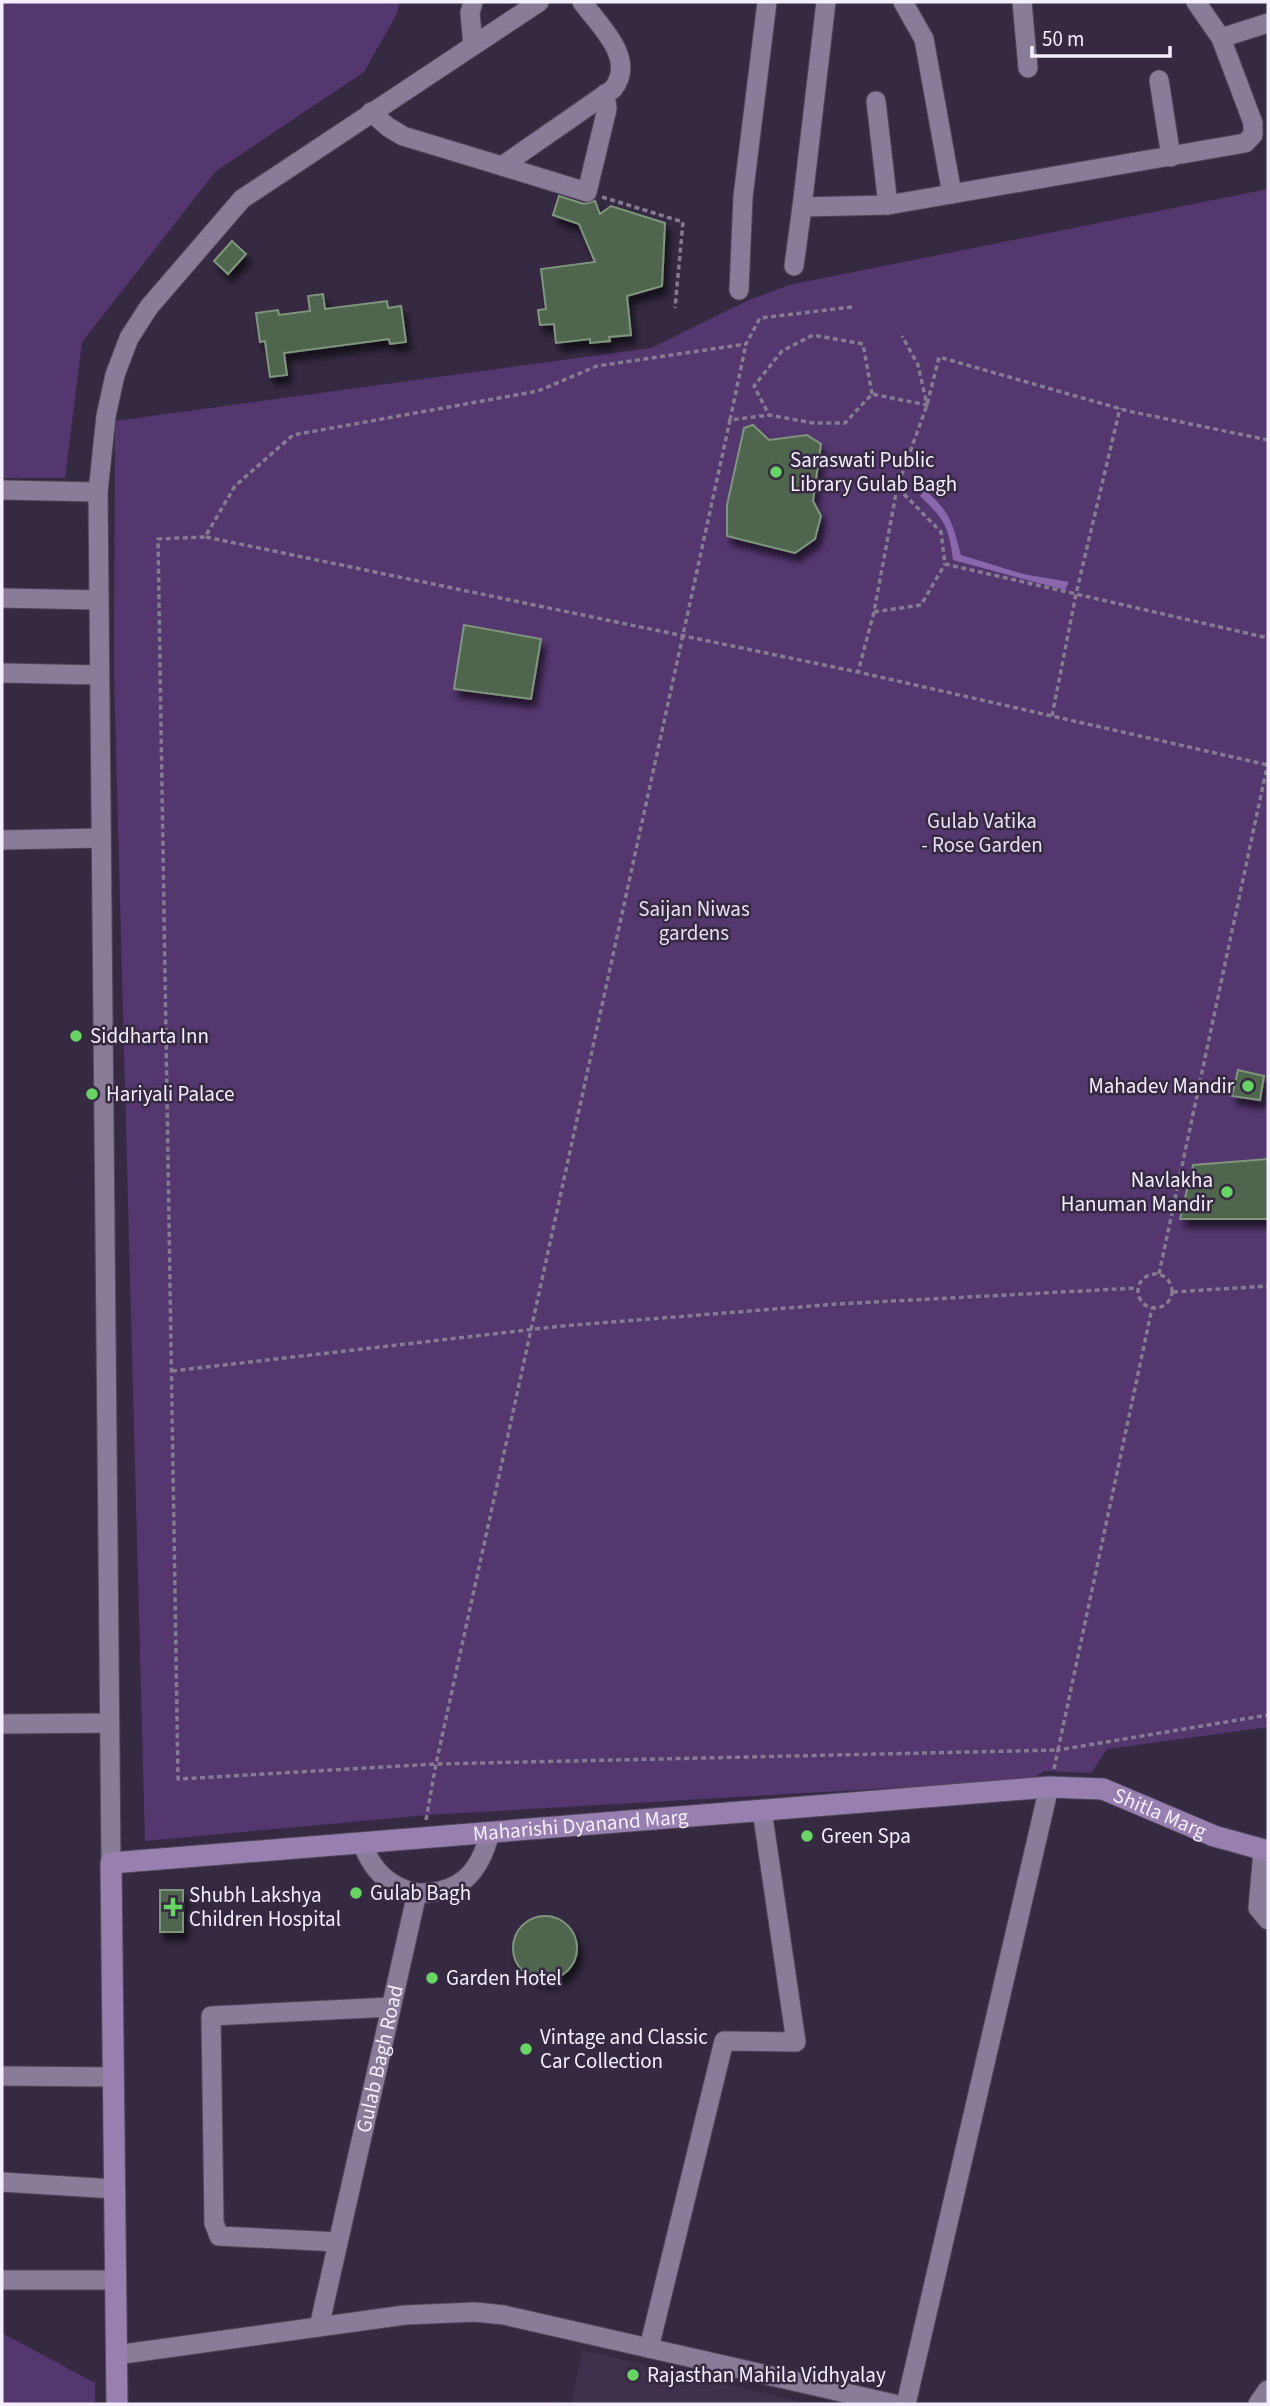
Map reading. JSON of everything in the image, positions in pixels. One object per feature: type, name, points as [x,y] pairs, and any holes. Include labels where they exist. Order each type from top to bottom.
[{"type":"main road","name":"Maharishi Dyanand Marg","points":[[111,1863],[1049,1787]]},
{"type":"main road","name":"Shitla Marg","points":[[1049,1787],[1103,1789],[1214,1836],[1266,1851]]},
{"type":"main road","points":[[111,1863],[117,2404]]},
{"type":"street","points":[[472,46],[470,13],[473,2]]},
{"type":"street","points":[[111,1863],[98,492],[106,416],[115,374],[129,338],[149,307],[242,199],[539,2]]},
{"type":"street","points":[[502,166],[618,82],[621,74],[617,50],[582,2]]},
{"type":"street","points":[[739,290],[743,197],[767,2]]},
{"type":"street","points":[[794,266],[826,2]]},
{"type":"street","points":[[903,2],[925,39],[952,194]]},
{"type":"street","points":[[1023,2],[1028,68]]},
{"type":"street","points":[[802,207],[888,205],[1245,143],[1253,135],[1253,123],[1221,38],[1196,2]]},
{"type":"street","points":[[1221,38],[1268,23]]},
{"type":"street","points":[[1159,80],[1171,156]]},
{"type":"street","points":[[371,112],[402,136],[587,192],[607,108],[605,94]]},
{"type":"street","points":[[876,101],[888,205]]},
{"type":"street","points":[[2,490],[98,492]]},
{"type":"street","points":[[2,598],[99,600]]},
{"type":"street","points":[[2,673],[99,675]]},
{"type":"street","points":[[2,841],[101,838]]},
{"type":"street","points":[[2,1724],[110,1723]]},
{"type":"street","points":[[906,2404],[1049,1787]]},
{"type":"street","points":[[649,2348],[724,2040],[796,2042],[762,1810]]},
{"type":"street","points":[[362,1843],[368,1860],[384,1879],[417,1893],[439,1892],[471,1874],[485,1854],[490,1832]]},
{"type":"street","points":[[1266,1851],[1258,1908],[1268,1920]]},
{"type":"street","name":"Gulab Bagh Road","points":[[319,2327],[417,1893]]},
{"type":"street","points":[[338,2242],[219,2235],[214,2223],[211,2016],[391,2007]]},
{"type":"street","points":[[2,2076],[113,2077]]},
{"type":"street","points":[[2,2182],[114,2189]]},
{"type":"street","points":[[2,2280],[115,2280]]},
{"type":"street","points":[[116,2355],[405,2315],[475,2312],[504,2315],[894,2404]]},
{"type":"street","points":[[1259,2404],[1268,2390]]},
{"type":"path","points":[[587,192],[683,222],[675,308]]},
{"type":"path","points":[[423,1838],[436,1764],[746,344],[760,318],[852,307]]},
{"type":"path","points":[[769,415],[754,386],[782,351],[813,335],[863,344],[872,394]]},
{"type":"path","points":[[902,336],[918,365],[927,405]]},
{"type":"path","points":[[205,537],[235,486],[293,435],[538,391],[597,366],[746,344]]},
{"type":"path","points":[[858,672],[874,612],[897,488],[927,405],[939,357],[1120,408],[1268,440]]},
{"type":"path","points":[[730,420],[769,415],[813,423],[845,423],[872,394]]},
{"type":"path","points":[[872,394],[927,405]]},
{"type":"path","points":[[1052,716],[1076,594],[1120,408]]},
{"type":"path","points":[[874,612],[920,605],[945,564],[941,532],[897,488]]},
{"type":"path","points":[[1159,1274],[1268,764],[858,672],[205,537],[159,539],[178,1779],[436,1764],[1058,1750],[1268,1715]]},
{"type":"path","points":[[945,564],[1268,638]]},
{"type":"path","points":[[1159,1274],[1170,1282],[1172,1292],[1166,1304],[1152,1308],[1140,1300],[1137,1288],[1143,1278],[1159,1274]]},
{"type":"path","points":[[1172,1292],[1268,1286]]},
{"type":"path","points":[[172,1371],[531,1330],[837,1304],[1137,1288]]},
{"type":"path","points":[[1058,1750],[1152,1308]]},
{"type":"shaded area","points":[[925,490],[949,519],[961,555],[1023,574],[1069,582],[1065,590],[953,560],[950,539],[944,524],[920,496]]},
{"type":"shaded area","name":"Rajasthan Mahila Vidhyalay","points":[[582,2350],[811,2404],[553,2404],[554,2400],[572,2403]]},
{"type":"green space","points":[[2,2],[400,2],[396,15],[364,72],[216,171],[82,342],[65,478],[2,478]]},
{"type":"green space","name":"Saijan Niwas gardens","points":[[1268,189],[1268,1727],[1107,1749],[1091,1773],[1044,1771],[1030,1780],[427,1815],[145,1841],[114,673],[115,421],[651,348],[749,300],[789,285]]},
{"type":"green space","points":[[2,2333],[95,2383],[95,2404],[2,2404]]},
{"type":"building","points":[[559,196],[584,204],[595,201],[600,214],[611,206],[665,223],[662,286],[627,296],[631,335],[609,337],[610,341],[590,343],[590,339],[556,343],[554,324],[540,325],[538,310],[546,309],[541,269],[595,262],[579,224],[553,215]]},
{"type":"building","points":[[232,241],[246,254],[228,274],[214,261]]},
{"type":"building","points":[[323,294],[325,309],[387,301],[388,308],[401,306],[406,342],[390,344],[389,339],[284,353],[287,375],[270,377],[265,341],[260,342],[256,313],[278,310],[279,315],[310,311],[308,296]]},
{"type":"building","name":"Saraswati Public Library Gulab Bagh","points":[[753,425],[769,440],[807,435],[821,444],[813,501],[821,516],[815,539],[795,553],[727,536],[727,505],[744,428]]},
{"type":"building","points":[[464,625],[541,639],[531,699],[454,689]]},
{"type":"building","name":"Mahadev Mandir","points":[[1238,1070],[1264,1076],[1260,1100],[1232,1096]]},
{"type":"building","name":"Navlakha Hanuman Mandir","points":[[1268,1159],[1268,1219],[1180,1219],[1193,1165]]},
{"type":"building","points":[[160,1890],[183,1890],[183,1932],[160,1932]]},
{"type":"building","points":[[539,1916],[551,1916],[568,1925],[575,1936],[575,1960],[568,1971],[551,1980],[539,1980],[527,1975],[518,1966],[513,1954],[513,1942],[518,1930],[527,1921]]},
{"type":"place","name":"Saraswati Public Library Gulab Bagh","points":[[776,472]]},
{"type":"place","name":"Siddharta Inn","points":[[76,1036]]},
{"type":"place","name":"Mahadev Mandir","points":[[1248,1086]]},
{"type":"place","name":"Hariyali Palace","points":[[92,1094]]},
{"type":"place","name":"Navlakha Hanuman Mandir","points":[[1227,1192]]},
{"type":"place","name":"Green Spa","points":[[807,1836]]},
{"type":"place","name":"Gulab Bagh","points":[[356,1893]]},
{"type":"place","name":"Shubh Lakshya Children Hospital","points":[[173,1907]]},
{"type":"place","name":"Garden Hotel","points":[[432,1978]]},
{"type":"place","name":"Vintage and Classic Car Collection","points":[[526,2049]]},
{"type":"place","name":"Rajasthan Mahila Vidhyalay","points":[[633,2375]]},
{"type":"park label","name":"Gulab Vatika - Rose Garden","points":[[982,833]]}]
